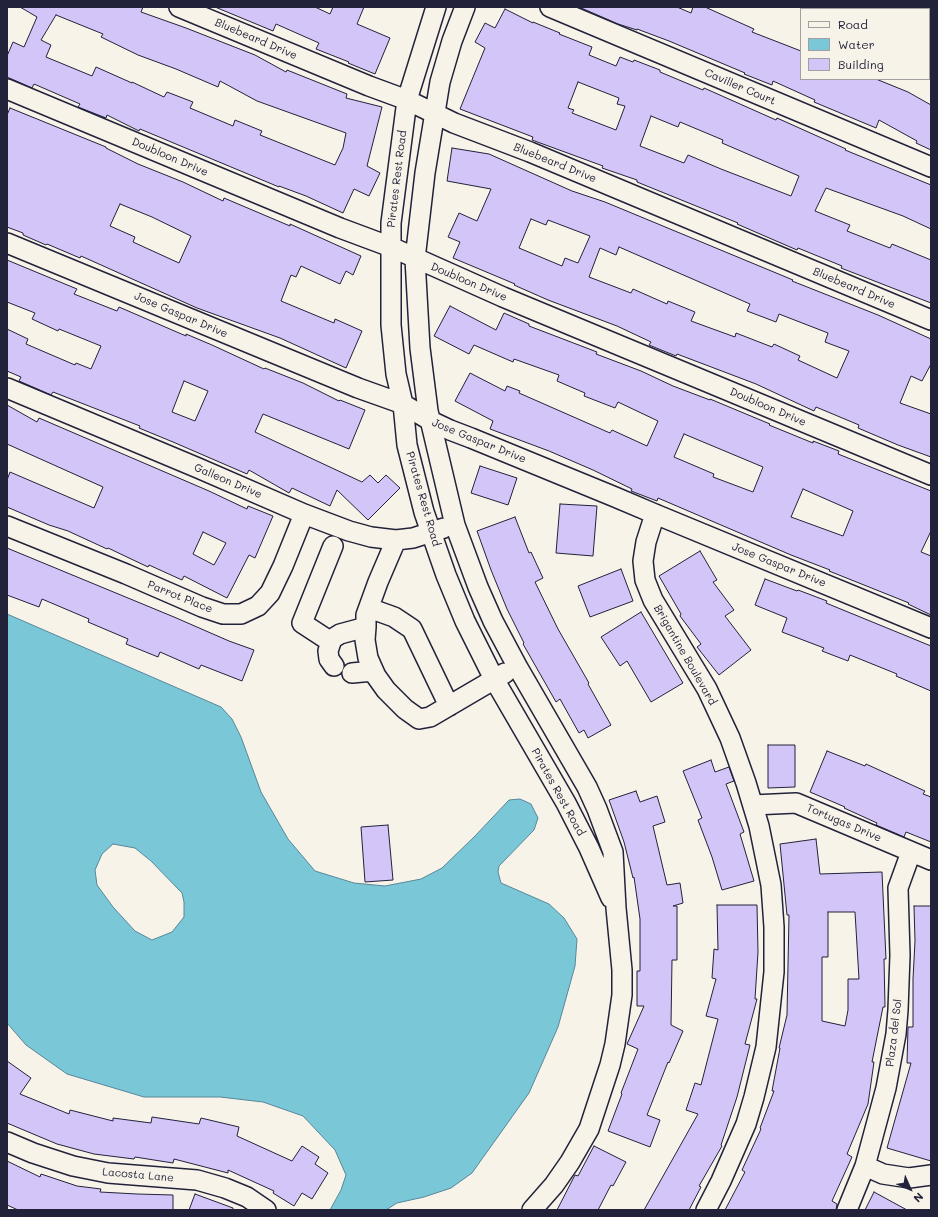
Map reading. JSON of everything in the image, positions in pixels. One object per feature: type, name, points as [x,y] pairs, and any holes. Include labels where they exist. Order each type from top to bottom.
[{"type":"street","name":"Bluebeard Drive","points":[[179,7],[369,86],[407,100],[454,123],[530,152],[931,320]]},
{"type":"street","name":"Pirates Rest Road","points":[[436,7],[407,100],[391,223],[391,325],[396,374],[403,404],[407,445],[415,479],[446,575],[465,621],[494,679],[567,806],[589,848],[616,908]]},
{"type":"street","name":"Pirates Rest Road","points":[[465,7],[452,41],[440,82],[436,114],[425,173],[415,259],[420,348],[428,411],[455,525],[478,587],[516,666],[590,793],[598,810],[613,852],[616,908],[622,970],[622,995],[615,1044],[610,1065],[589,1129],[570,1162],[554,1185],[532,1210]]},
{"type":"street","name":"Caviller Court","points":[[550,7],[931,167]]},
{"type":"street","name":"Doubloon Drive","points":[[7,89],[340,228],[391,247],[415,259],[931,475]]},
{"type":"street","name":"Jose Gaspar Drive","points":[[7,243],[358,388],[403,404],[431,421],[931,628]]},
{"type":"street","name":"Galleon Drive","points":[[7,388],[304,514],[371,537],[396,540],[413,538],[455,525]]},
{"type":"street","name":"Parrot Place","points":[[7,526],[126,574],[202,607],[223,614],[241,614],[258,606],[270,593],[283,566],[304,514]]},
{"type":"street","name":"Brigantine Boulevard","points":[[655,514],[646,542],[643,561],[645,580],[653,600],[707,689],[730,738],[753,805],[764,848],[771,886],[774,927],[774,972],[766,1047],[746,1124],[721,1181],[706,1210]]},
{"type":"street","points":[[396,540],[366,615],[365,640],[368,658],[373,671],[386,690],[405,709],[419,719],[430,718],[516,666]]},
{"type":"street","points":[[331,642],[302,623],[333,546]]},
{"type":"street","points":[[369,608],[394,617],[412,629],[449,706]]},
{"type":"street","points":[[334,666],[329,660],[328,651],[332,639],[340,634],[366,627]]},
{"type":"street","points":[[352,673],[373,671]]},
{"type":"street","points":[[567,806],[590,793]]},
{"type":"street","name":"Tortugas Drive","points":[[753,805],[796,804],[931,860]]},
{"type":"street","name":"Plaza del Sol","points":[[847,1210],[865,1166],[886,1088],[896,1034],[900,955],[898,888],[911,852]]},
{"type":"street","name":"Lacosta Lane","points":[[7,1142],[33,1153],[73,1166],[108,1173],[196,1180],[225,1188],[247,1197],[266,1210]]},
{"type":"street","points":[[865,1166],[883,1174],[909,1178],[931,1175]]},
{"type":"water","points":[[7,614],[221,707],[232,719],[241,737],[261,792],[288,839],[315,871],[354,883],[385,886],[421,879],[442,868],[509,800],[520,799],[531,804],[538,818],[534,830],[499,866],[498,872],[501,883],[549,904],[564,918],[577,939],[575,966],[558,1027],[529,1093],[472,1173],[451,1188],[424,1197],[397,1203],[386,1210],[330,1210],[341,1190],[346,1175],[335,1150],[303,1116],[263,1102],[220,1097],[144,1097],[67,1074],[26,1045],[7,1023]],"holes":[[[113,844],[135,848],[151,861],[182,893],[184,902],[184,917],[172,932],[152,940],[135,931],[113,907],[97,885],[95,870],[102,854]]]},
{"type":"building","points":[[20,7],[143,7],[141,12],[255,55],[286,72],[287,70],[347,94],[346,98],[382,107],[367,166],[380,173],[369,196],[354,189],[343,213],[306,196],[279,187],[140,129],[139,131],[107,115],[106,118],[78,107],[80,104],[34,84],[32,88],[7,77],[7,56],[13,42],[24,47],[37,17]],"holes":[[[56,15],[103,34],[101,37],[138,55],[218,87],[220,81],[257,101],[346,133],[343,148],[335,165],[260,135],[262,131],[235,120],[233,126],[190,108],[193,102],[167,92],[164,97],[96,67],[92,76],[46,57],[51,45],[41,40]]]},
{"type":"building","points":[[215,7],[315,7],[330,14],[333,7],[364,7],[357,24],[390,38],[375,74],[316,49],[319,43],[276,24],[273,31]]},
{"type":"building","points":[[579,7],[677,7],[691,13],[693,7],[705,7],[754,29],[752,32],[800,51],[800,80],[878,80],[908,92],[931,105],[931,150],[916,143],[917,141],[879,120],[876,128],[814,102],[815,100],[773,81],[772,85],[669,41],[637,29],[618,24]]},
{"type":"building","points":[[505,9],[533,23],[592,47],[589,55],[616,66],[620,57],[633,62],[634,60],[703,90],[704,88],[776,120],[777,118],[846,149],[845,150],[931,185],[931,229],[903,216],[826,188],[815,211],[850,225],[847,231],[890,248],[892,244],[931,260],[931,303],[841,268],[842,266],[798,248],[797,250],[737,224],[738,223],[637,182],[637,180],[602,168],[603,166],[532,140],[533,137],[460,109],[485,48],[475,42],[485,23],[495,28]],"holes":[[[578,82],[619,98],[617,104],[625,106],[616,130],[572,113],[574,110],[568,108]],[[651,116],[678,127],[680,122],[723,140],[722,143],[799,176],[791,196],[688,155],[684,163],[640,146]]]},
{"type":"building","points":[[10,108],[106,147],[138,164],[183,182],[223,201],[224,198],[290,226],[290,224],[361,256],[353,275],[346,271],[340,284],[301,266],[296,277],[291,275],[281,301],[334,323],[335,319],[362,331],[346,368],[280,338],[197,308],[81,256],[80,258],[47,244],[46,245],[23,235],[23,233],[7,227],[7,115]],"holes":[[[120,204],[152,217],[191,236],[179,263],[133,242],[135,237],[110,226]]]},
{"type":"building","points":[[452,148],[489,154],[572,191],[605,202],[793,280],[792,281],[878,315],[931,339],[931,364],[922,381],[911,376],[900,403],[931,414],[931,457],[858,428],[859,425],[816,407],[814,411],[756,384],[649,345],[651,342],[617,326],[548,300],[514,285],[515,284],[453,258],[460,242],[448,237],[459,213],[477,221],[491,189],[447,181]],"holes":[[[531,219],[546,225],[548,220],[590,236],[578,263],[565,258],[562,266],[519,248]],[[619,247],[750,304],[747,311],[776,322],[779,314],[828,333],[825,342],[849,351],[837,378],[798,360],[800,356],[774,344],[772,347],[736,333],[735,337],[691,321],[695,312],[668,301],[667,304],[633,289],[631,293],[589,277],[600,248],[616,255]]]},
{"type":"building","points":[[7,260],[77,289],[74,294],[117,311],[119,307],[186,336],[186,334],[212,345],[264,369],[265,368],[303,383],[339,401],[340,400],[365,410],[349,449],[263,414],[255,432],[362,482],[370,475],[378,483],[386,475],[400,488],[368,520],[337,490],[330,506],[292,488],[289,493],[249,470],[247,474],[139,428],[140,426],[53,392],[51,395],[19,381],[21,377],[7,371],[7,329],[28,339],[26,344],[75,365],[76,363],[91,369],[101,346],[59,329],[58,331],[32,319],[35,313],[7,302]],"holes":[[[184,381],[208,391],[195,421],[172,412]]]},
{"type":"building","points":[[450,306],[496,330],[504,313],[529,324],[529,326],[597,352],[596,354],[641,371],[673,386],[710,399],[813,443],[813,441],[839,451],[838,454],[931,491],[931,531],[921,552],[931,556],[931,615],[908,604],[909,603],[829,571],[830,570],[791,555],[658,498],[657,501],[631,491],[632,489],[549,451],[490,429],[493,421],[455,401],[470,373],[505,391],[507,386],[520,391],[519,393],[610,433],[612,430],[647,446],[658,421],[618,402],[615,408],[584,396],[585,393],[557,381],[559,375],[514,359],[513,362],[474,345],[469,354],[434,336]],"holes":[[[684,434],[763,467],[753,492],[713,477],[714,474],[674,457]],[[803,489],[853,511],[843,536],[791,517]]]},
{"type":"building","points":[[7,405],[37,422],[39,418],[209,491],[247,509],[248,506],[273,516],[255,558],[249,555],[227,598],[184,576],[182,580],[149,565],[148,567],[108,548],[107,549],[68,531],[49,525],[7,507],[7,480],[10,472],[94,508],[103,487],[7,444]],"holes":[[[203,532],[226,543],[214,565],[193,554]]]},
{"type":"building","points":[[480,466],[517,478],[508,505],[471,493]]},
{"type":"building","points":[[560,504],[597,506],[593,556],[556,553]]},
{"type":"building","points":[[515,517],[529,553],[531,552],[543,578],[535,582],[558,629],[611,725],[588,738],[584,730],[579,733],[560,699],[556,702],[523,644],[524,643],[507,609],[491,570],[477,531]]},
{"type":"building","points":[[7,548],[229,641],[254,650],[242,681],[201,665],[199,669],[160,652],[158,657],[126,644],[128,639],[88,622],[89,619],[42,599],[39,607],[7,595]]},
{"type":"building","points":[[700,551],[717,580],[713,582],[734,610],[725,616],[751,650],[719,675],[697,647],[701,644],[680,616],[681,614],[659,576]]},
{"type":"building","points":[[621,569],[633,601],[590,617],[578,586]]},
{"type":"building","points":[[765,579],[827,601],[826,603],[931,646],[931,691],[896,676],[897,674],[850,655],[848,661],[822,651],[824,648],[782,632],[787,618],[755,605]]},
{"type":"building","points":[[641,612],[683,683],[651,702],[627,661],[620,666],[601,637]]},
{"type":"building","points":[[768,745],[795,745],[795,787],[768,788]]},
{"type":"building","points":[[827,751],[865,766],[866,764],[925,791],[923,794],[931,797],[931,842],[906,832],[904,837],[876,825],[877,823],[844,808],[845,807],[810,792]]},
{"type":"building","points":[[711,760],[715,772],[729,767],[734,781],[726,784],[744,832],[740,834],[754,881],[722,890],[712,857],[698,820],[702,818],[683,771]]},
{"type":"building","points":[[636,791],[640,802],[657,796],[665,822],[653,826],[667,885],[680,883],[683,903],[673,906],[677,906],[677,960],[672,960],[671,1025],[683,1031],[669,1063],[668,1062],[647,1115],[660,1120],[650,1147],[608,1131],[638,1049],[627,1044],[644,1006],[637,1006],[637,971],[640,971],[640,919],[634,877],[633,878],[624,842],[609,800]]},
{"type":"building","points":[[388,825],[393,880],[365,882],[361,827]]},
{"type":"building","points":[[816,839],[820,874],[882,872],[886,959],[884,959],[885,1007],[883,1007],[872,1062],[874,1062],[868,1104],[847,1154],[852,1157],[832,1201],[837,1204],[836,1210],[725,1210],[745,1172],[742,1170],[761,1129],[760,1128],[774,1091],[772,1091],[779,1048],[787,1015],[789,915],[787,915],[780,844]],"holes":[[[828,912],[855,912],[859,979],[848,979],[848,1010],[845,1026],[822,1021],[822,957],[828,957]]]},
{"type":"building","points":[[717,905],[757,905],[758,952],[755,999],[757,999],[745,1044],[750,1045],[737,1097],[721,1145],[722,1146],[699,1186],[701,1187],[689,1210],[644,1210],[698,1114],[686,1110],[695,1083],[701,1085],[718,1019],[706,1016],[716,979],[712,978],[714,949],[718,950]]},
{"type":"building","points":[[914,906],[931,906],[931,1161],[887,1148],[911,1063],[907,1063],[908,1027],[913,1027],[915,941]]},
{"type":"building","points":[[7,1061],[31,1078],[20,1094],[69,1114],[70,1110],[113,1121],[113,1118],[151,1123],[152,1117],[199,1124],[201,1118],[239,1127],[237,1136],[292,1161],[302,1146],[319,1157],[315,1164],[328,1173],[312,1199],[302,1193],[294,1206],[273,1193],[274,1191],[228,1170],[228,1173],[174,1159],[173,1163],[135,1157],[134,1159],[94,1154],[57,1144],[7,1123]]},
{"type":"building","points":[[594,1146],[626,1162],[613,1186],[611,1185],[598,1210],[557,1210],[575,1175],[578,1176]]},
{"type":"building","points":[[7,1161],[40,1177],[41,1174],[77,1186],[101,1189],[100,1192],[173,1195],[173,1210],[18,1210],[7,1205]]},
{"type":"building","points":[[874,1192],[907,1210],[865,1210]]},
{"type":"building","points":[[195,1194],[233,1208],[233,1210],[189,1210]]}]
